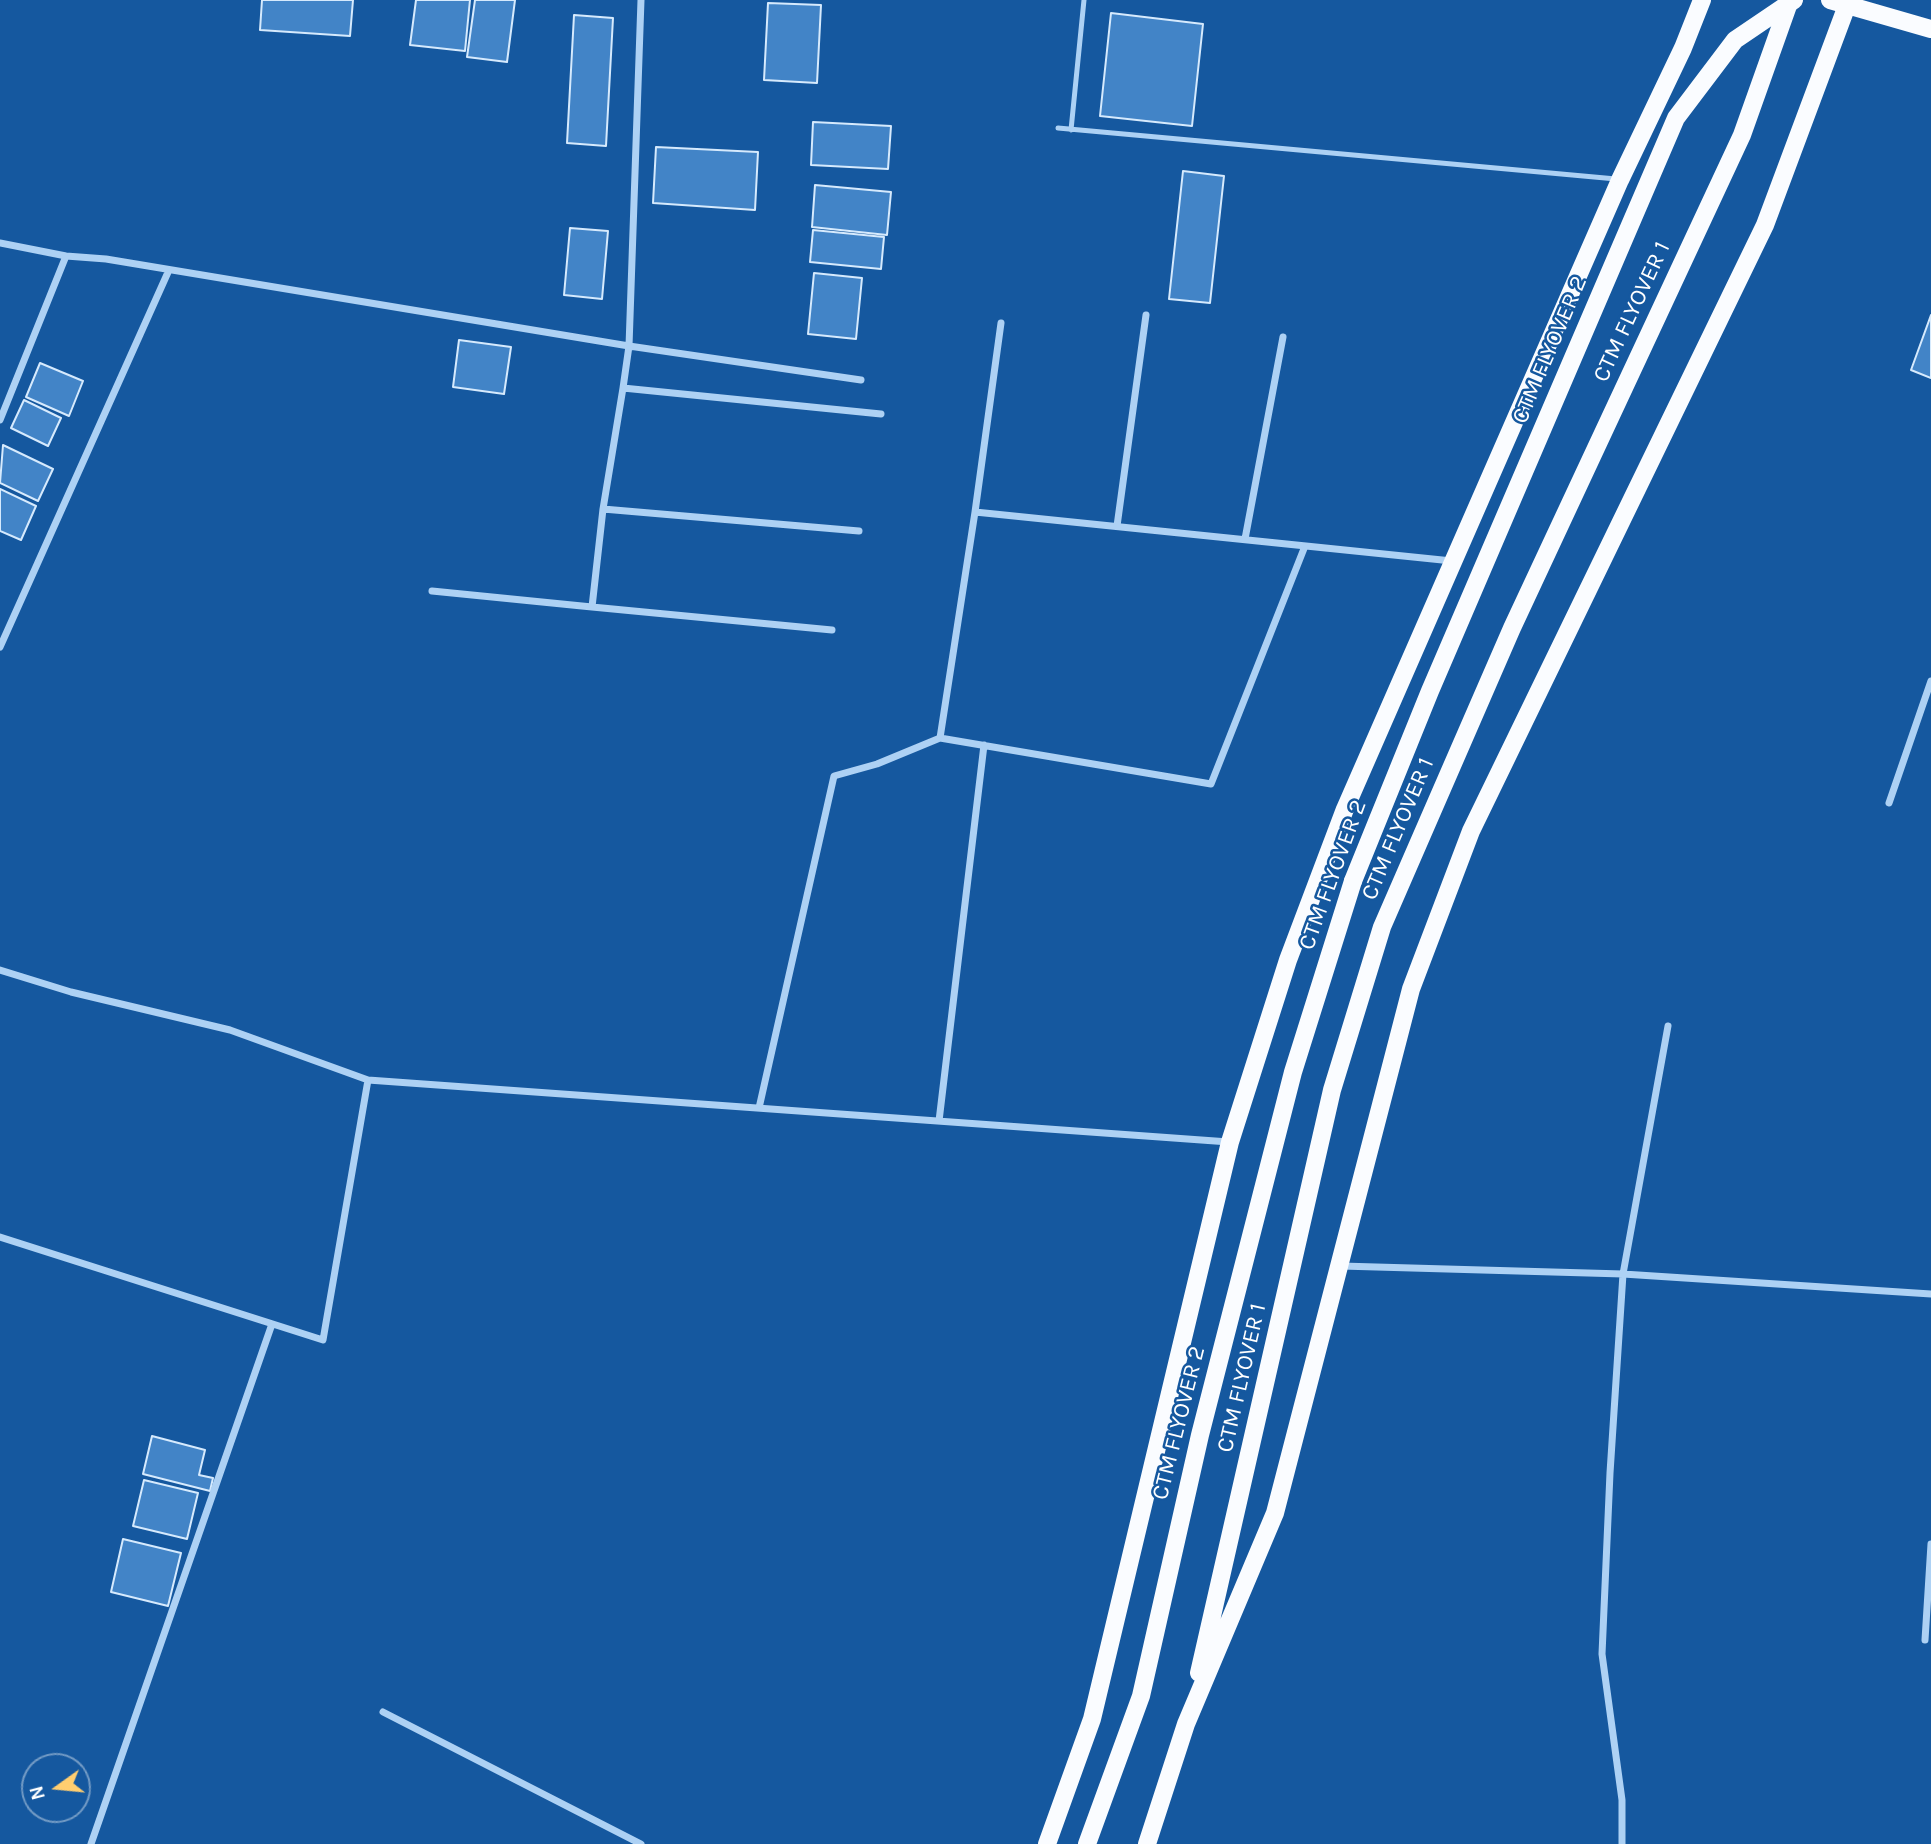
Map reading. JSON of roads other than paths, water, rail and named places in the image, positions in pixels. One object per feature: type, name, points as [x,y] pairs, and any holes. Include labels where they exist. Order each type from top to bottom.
[{"type":"main road","points":[[1047,1844],[1092,1719],[1230,1142],[1288,960],[1345,809],[1619,180],[1683,48],[1702,0]]},
{"type":"main road","name":"CTM FLYOVER 1","points":[[1186,1724],[1332,1090],[1382,927],[1512,628],[1742,135],[1792,0]]},
{"type":"main road","name":"CTM FLYOVER 2","points":[[1087,1844],[1141,1696],[1200,1435],[1286,1099],[1353,881],[1430,691],[1676,118],[1735,40],[1792,0]]},
{"type":"main road","points":[[1147,1844],[1186,1724],[1275,1513],[1411,989],[1471,831],[1765,225],[1842,1],[1931,29]]},
{"type":"street","points":[[592,607],[603,509],[629,346],[641,0]]},
{"type":"street","points":[[0,243],[66,256],[169,270],[629,346],[861,380]]},
{"type":"street","points":[[0,420],[66,256]]},
{"type":"street","points":[[0,647],[169,270]]},
{"type":"street","points":[[1117,526],[1146,315]]},
{"type":"street","points":[[940,738],[1001,323]]},
{"type":"street","points":[[1245,539],[1283,337]]},
{"type":"street","points":[[623,388],[881,414]]},
{"type":"street","points":[[603,509],[859,531]]},
{"type":"street","points":[[975,512],[1453,561]]},
{"type":"street","points":[[758,1108],[834,776],[877,764],[940,738],[1210,784],[1305,546]]},
{"type":"street","points":[[432,591],[832,629]]},
{"type":"street","points":[[1889,803],[1931,681]]},
{"type":"street","points":[[939,1121],[984,745]]},
{"type":"street","points":[[0,970],[71,992],[230,1030],[368,1080],[1230,1142]]},
{"type":"street","points":[[1622,1844],[1622,1801],[1602,1654],[1622,1274],[1668,1026]]},
{"type":"street","points":[[0,1237],[323,1340],[368,1080]]},
{"type":"street","points":[[1340,1266],[1622,1274],[1931,1294]]},
{"type":"street","points":[[91,1844],[272,1324]]},
{"type":"street","points":[[1925,1640],[1931,1544]]},
{"type":"street","points":[[383,1712],[641,1844]]},
{"type":"lane","points":[[1071,130],[1084,0]]},
{"type":"lane","points":[[1058,128],[1619,180]]}]
